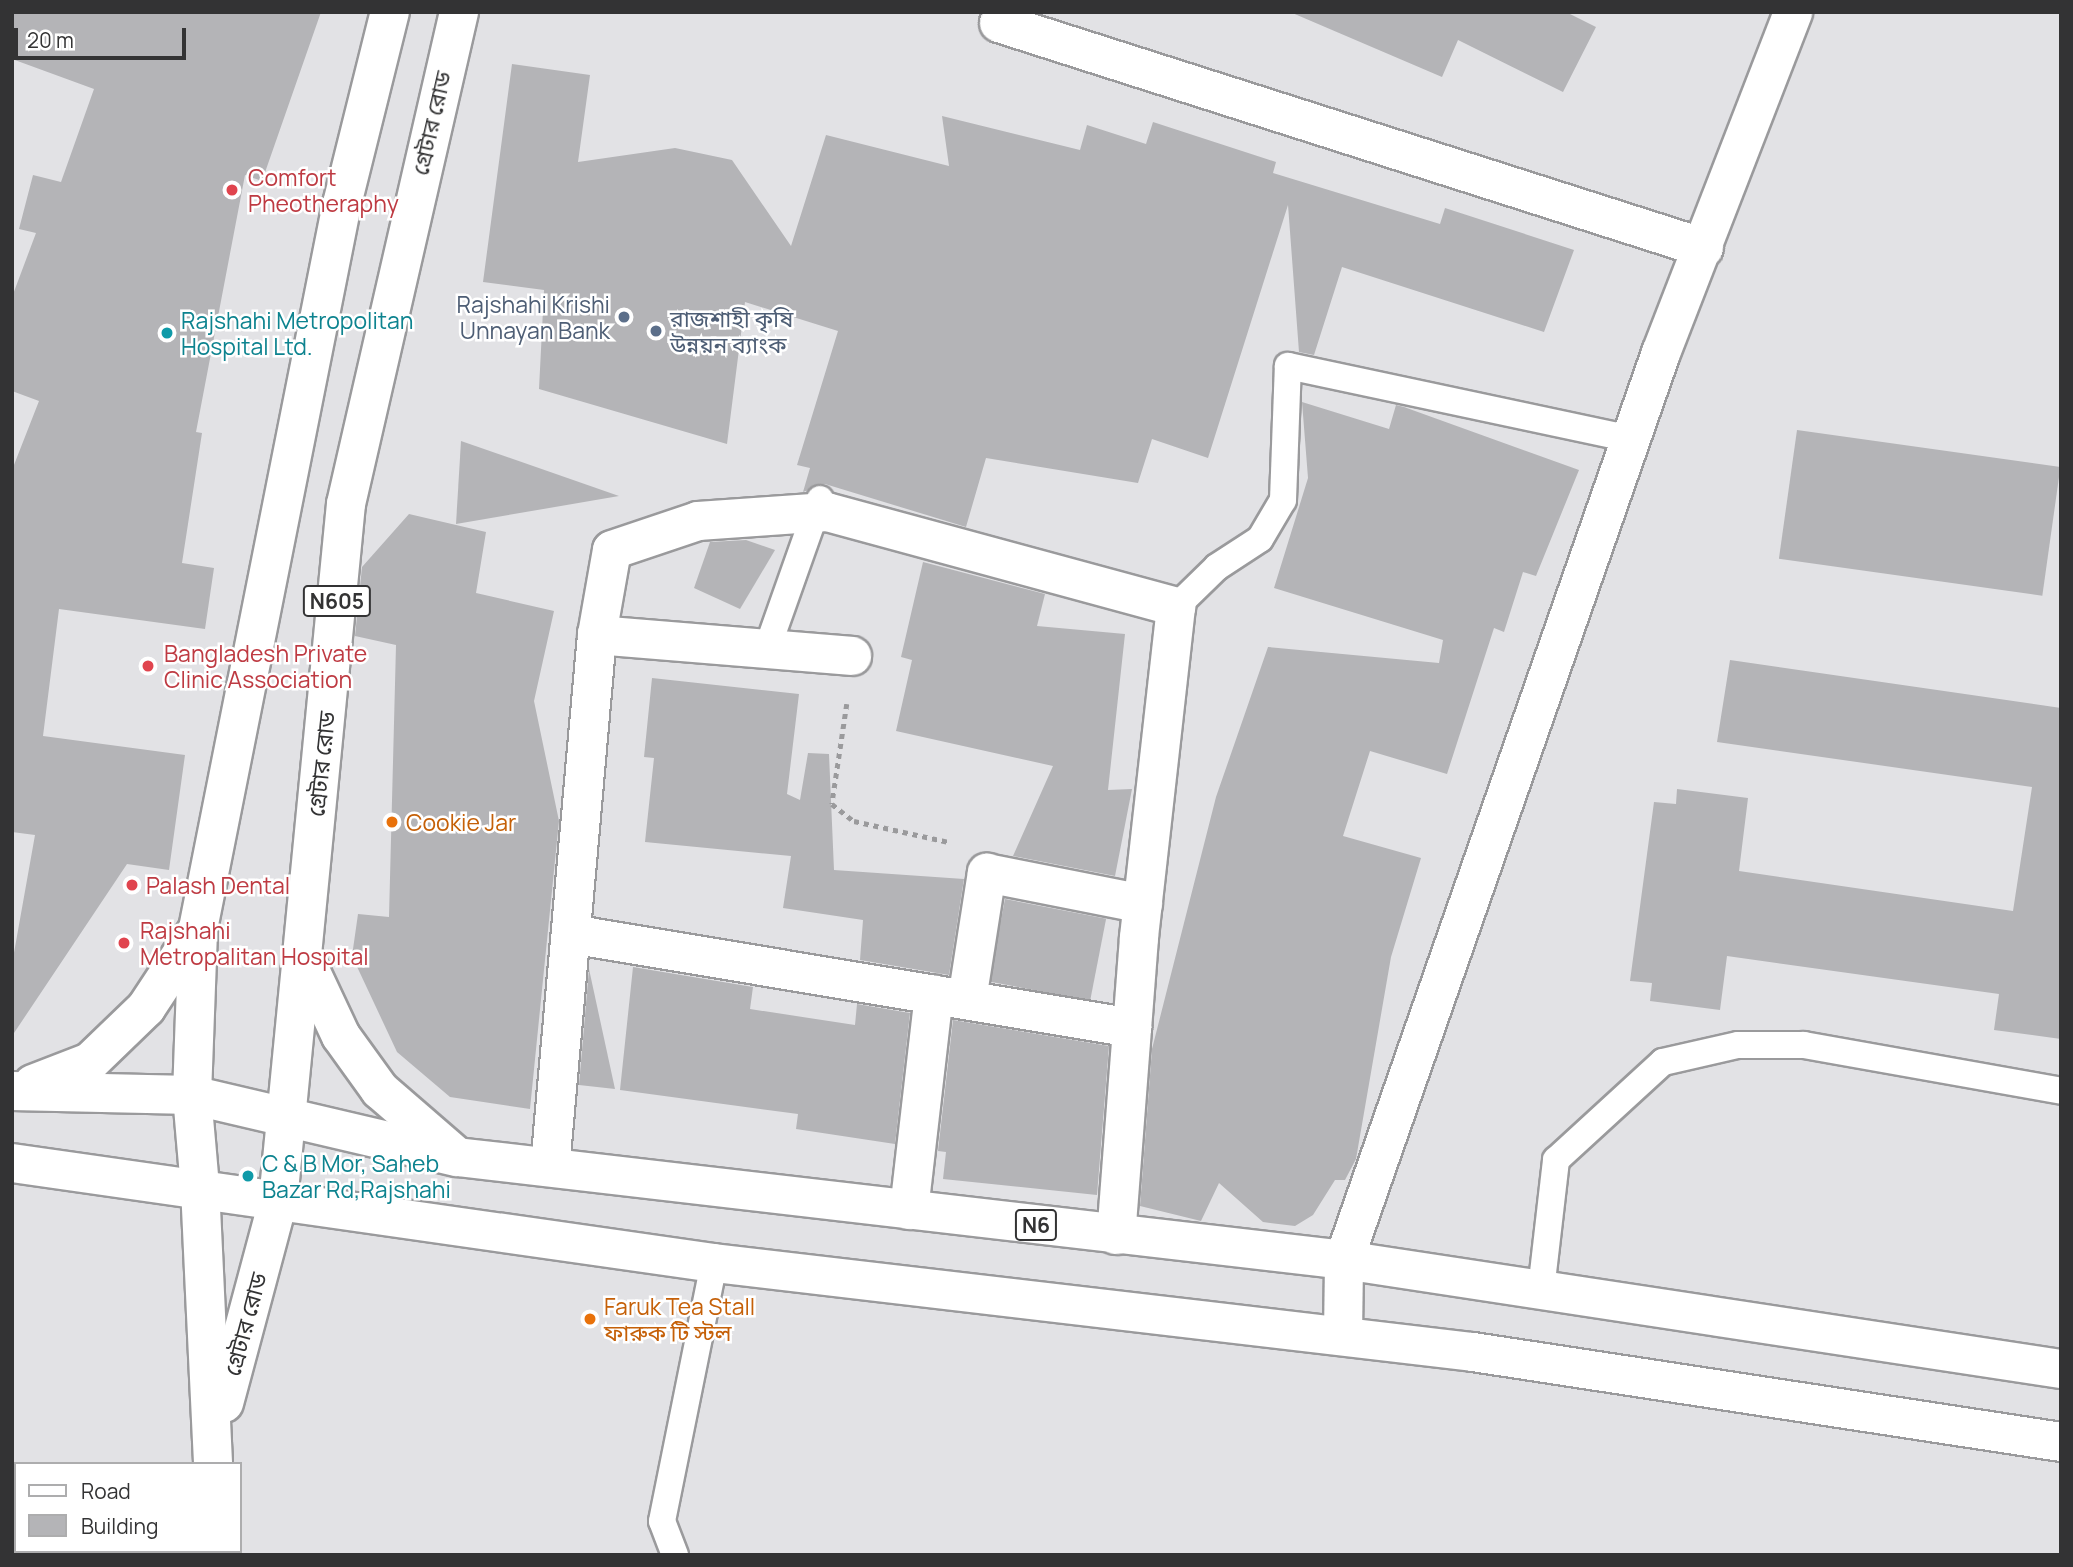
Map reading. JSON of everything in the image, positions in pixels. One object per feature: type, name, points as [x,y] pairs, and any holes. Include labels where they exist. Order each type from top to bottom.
[{"type":"main road","name":"গ্রেটার রোড","points":[[214,1449],[200,1187],[192,1095],[198,929],[340,217],[390,12]]},
{"type":"main road","name":"গ্রেটার রোড","points":[[214,1449],[278,1201],[289,1122],[302,953],[346,504],[459,12]]},
{"type":"main road","points":[[1343,1335],[1344,1261],[1630,439],[1793,12]]},
{"type":"main road","points":[[999,23],[1703,248]]},
{"type":"main road","points":[[550,1167],[597,635],[606,570],[623,541],[698,521],[778,511],[827,512],[1176,607],[1143,904],[1116,1235]]},
{"type":"main road","points":[[597,635],[852,656]]},
{"type":"main road","points":[[909,1210],[951,997],[987,873],[1143,904]]},
{"type":"main road","points":[[13,1091],[90,1062],[146,1008],[198,929]]},
{"type":"main road","points":[[571,934],[1132,1028]]},
{"type":"main road","points":[[302,953],[341,1036],[380,1090],[457,1157]]},
{"type":"main road","name":"N6","points":[[13,1091],[192,1095],[289,1122],[457,1157],[1344,1261],[2061,1369]]},
{"type":"main road","points":[[12,1163],[200,1187],[278,1201],[714,1263],[1343,1335],[2061,1442]]},
{"type":"lane","points":[[1176,607],[1217,567],[1260,539],[1283,500],[1287,366],[1630,439]]},
{"type":"lane","points":[[767,649],[820,499]]},
{"type":"lane","points":[[1541,1290],[1556,1160],[1663,1062],[1738,1045],[1804,1045],[2061,1091]]},
{"type":"lane","points":[[675,1555],[662,1521],[714,1263]]},
{"type":"path","points":[[852,656],[832,804],[854,821],[955,843],[987,873]]},
{"type":"building","points":[[12,12],[321,12],[262,181],[245,175],[196,432],[202,433],[182,563],[214,568],[205,629],[59,609],[43,736],[185,755],[169,870],[127,864],[12,1036],[12,964],[35,835],[12,832],[12,470],[39,401],[12,391],[12,297],[36,233],[19,229],[33,175],[61,182],[94,89],[12,59]]},
{"type":"building","points":[[1290,12],[1566,12],[1596,27],[1563,92],[1458,40],[1442,77]]},
{"type":"building","points":[[512,64],[590,75],[578,162],[675,148],[732,160],[791,246],[826,135],[949,166],[942,116],[1080,150],[1087,125],[1146,144],[1153,122],[1276,162],[1273,173],[1440,224],[1445,208],[1574,250],[1544,332],[1342,267],[1314,355],[1299,352],[1288,205],[1208,458],[1152,439],[1138,483],[986,458],[966,527],[825,484],[803,492],[810,468],[797,465],[838,331],[745,302],[727,444],[539,389],[544,290],[483,282]]},
{"type":"building","points":[[1302,402],[1389,429],[1396,405],[1579,470],[1536,576],[1523,572],[1504,632],[1494,628],[1447,774],[1370,751],[1343,836],[1421,858],[1391,957],[1356,1159],[1345,1180],[1335,1180],[1313,1215],[1295,1226],[1263,1222],[1219,1183],[1201,1221],[1140,1206],[1152,1049],[1216,797],[1268,647],[1439,663],[1443,640],[1274,588],[1308,478]]},
{"type":"building","points":[[1797,430],[2060,467],[2042,596],[1779,559]]},
{"type":"building","points":[[461,441],[619,496],[456,524]]},
{"type":"building","points":[[409,514],[486,532],[476,593],[554,611],[534,701],[559,821],[530,1109],[450,1097],[397,1052],[352,956],[358,914],[389,917],[396,645],[355,636],[362,567]]},
{"type":"building","points":[[746,540],[775,550],[740,609],[694,588],[710,542]]},
{"type":"building","points":[[923,562],[1045,594],[1037,626],[1125,634],[1108,790],[1132,789],[1115,876],[1013,856],[1053,766],[896,731],[912,660],[901,657]]},
{"type":"building","points":[[1730,660],[2061,708],[2061,1039],[1994,1030],[1999,994],[1727,956],[1720,1010],[1650,1001],[1652,983],[1630,981],[1654,802],[1676,804],[1677,789],[1748,798],[1739,871],[2013,911],[2032,787],[1717,742]]},
{"type":"building","points":[[652,678],[799,694],[787,794],[800,800],[808,753],[829,754],[834,870],[964,879],[949,975],[860,960],[863,920],[783,908],[791,856],[645,842],[654,758],[644,757]]},
{"type":"building","points":[[1005,899],[1106,919],[1090,1001],[989,981]]},
{"type":"building","points":[[633,967],[753,987],[750,1009],[855,1025],[857,1004],[910,1013],[895,1144],[796,1129],[798,1114],[620,1090]]},
{"type":"building","points":[[589,969],[615,1089],[579,1085]]},
{"type":"building","points":[[953,1020],[1109,1046],[1097,1195],[943,1179],[946,1152],[938,1151]]},
{"type":"place","name":"Comfort Pheotheraphy","points":[[232,190]]},
{"type":"place","name":"Rajshahi Krishi Unnayan Bank","points":[[624,317]]},
{"type":"place","name":"রাজশাহী কৃষি উন্নয়ন ব্যাংক","points":[[656,331]]},
{"type":"place","name":"Rajshahi Metropolitan Hospital Ltd.","points":[[167,333]]},
{"type":"place","name":"Bangladesh Private Clinic Association","points":[[148,666]]},
{"type":"place","name":"Cookie Jar","points":[[392,822]]},
{"type":"place","name":"Palash Dental","points":[[132,885]]},
{"type":"place","name":"Rajshahi Metropalitan Hospital","points":[[124,943]]},
{"type":"place","name":"C & B Mor, Saheb Bazar Rd,Rajshahi","points":[[248,1176]]},
{"type":"place","name":"Faruk Tea Stall ফারুক টি স্টল","points":[[590,1319]]}]
